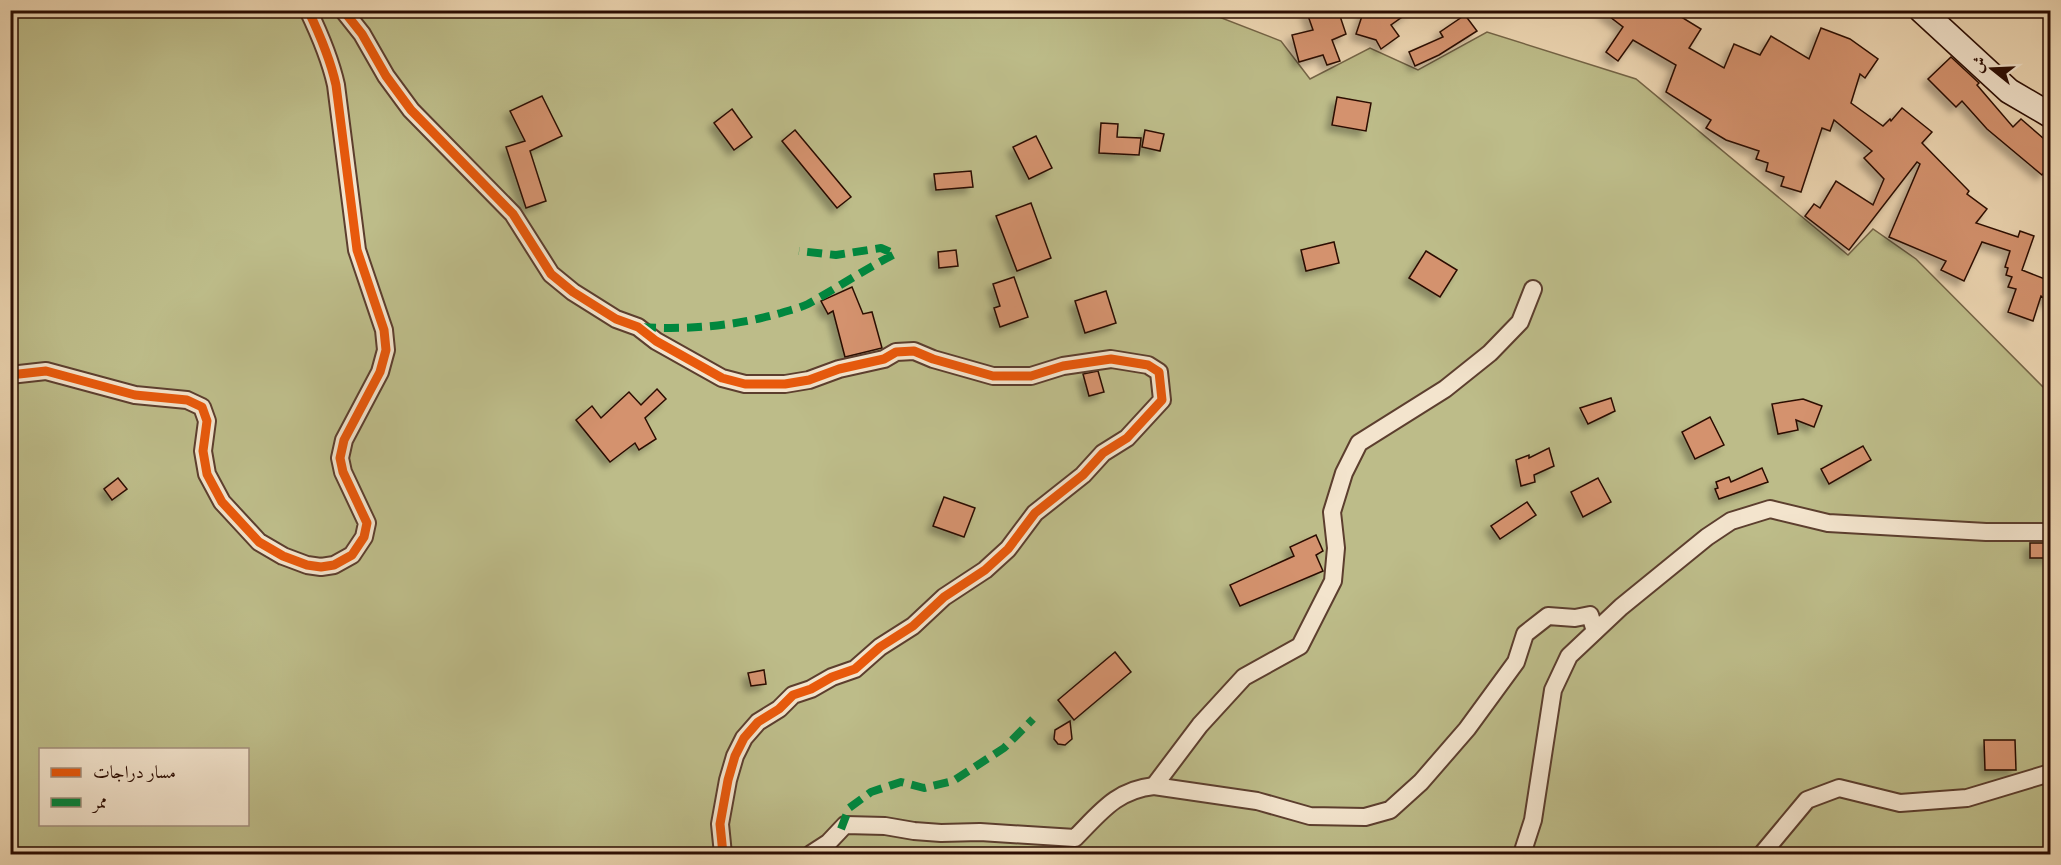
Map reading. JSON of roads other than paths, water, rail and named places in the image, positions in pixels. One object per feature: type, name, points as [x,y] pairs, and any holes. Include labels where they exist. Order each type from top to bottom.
[{"type":"street","points":[[10,375],[46,371],[135,394],[187,400],[202,407],[207,421],[203,451],[207,474],[222,502],[260,542],[271,551],[283,556],[307,565],[321,567],[334,565],[352,555],[364,537],[367,523],[343,472],[340,458],[344,440],[380,372],[386,350],[384,330],[357,250],[332,65],[308,10]]},
{"type":"street","points":[[343,10],[362,34],[386,76],[411,110],[513,214],[551,274],[573,292],[616,319],[638,327],[656,341],[722,378],[745,384],[785,384],[809,380],[838,369],[884,359],[896,352],[914,351],[933,359],[993,376],[1031,376],[1064,366],[1111,359],[1148,365],[1159,372],[1162,400],[1127,438],[1103,453],[1083,475],[1035,513],[1008,549],[985,570],[944,597],[914,626],[880,647],[855,669],[832,677],[811,690],[793,695],[779,709],[758,722],[744,738],[735,756],[728,780],[720,824],[723,855]]},
{"type":"street","points":[[1921,10],[2009,91],[2050,115]]},
{"type":"street","points":[[1154,786],[1200,725],[1244,677],[1300,646],[1333,581],[1336,548],[1332,512],[1344,473],[1359,443],[1445,389],[1490,353],[1520,322],[1533,289]]},
{"type":"street","points":[[1522,855],[1533,820],[1553,690],[1569,656],[1621,607],[1707,537],[1731,521],[1770,508],[1828,523],[1986,532],[2050,532]]},
{"type":"street","points":[[812,855],[828,843],[845,825],[885,826],[941,833],[980,832],[1075,838],[1113,800],[1139,787],[1154,786],[1257,801],[1310,816],[1365,817],[1390,810],[1421,782],[1467,729],[1516,662],[1524,634],[1548,616],[1575,618],[1590,615],[1595,631]]},
{"type":"street","points":[[1762,855],[1807,800],[1839,788],[1900,803],[1967,798],[2050,773]]}]
